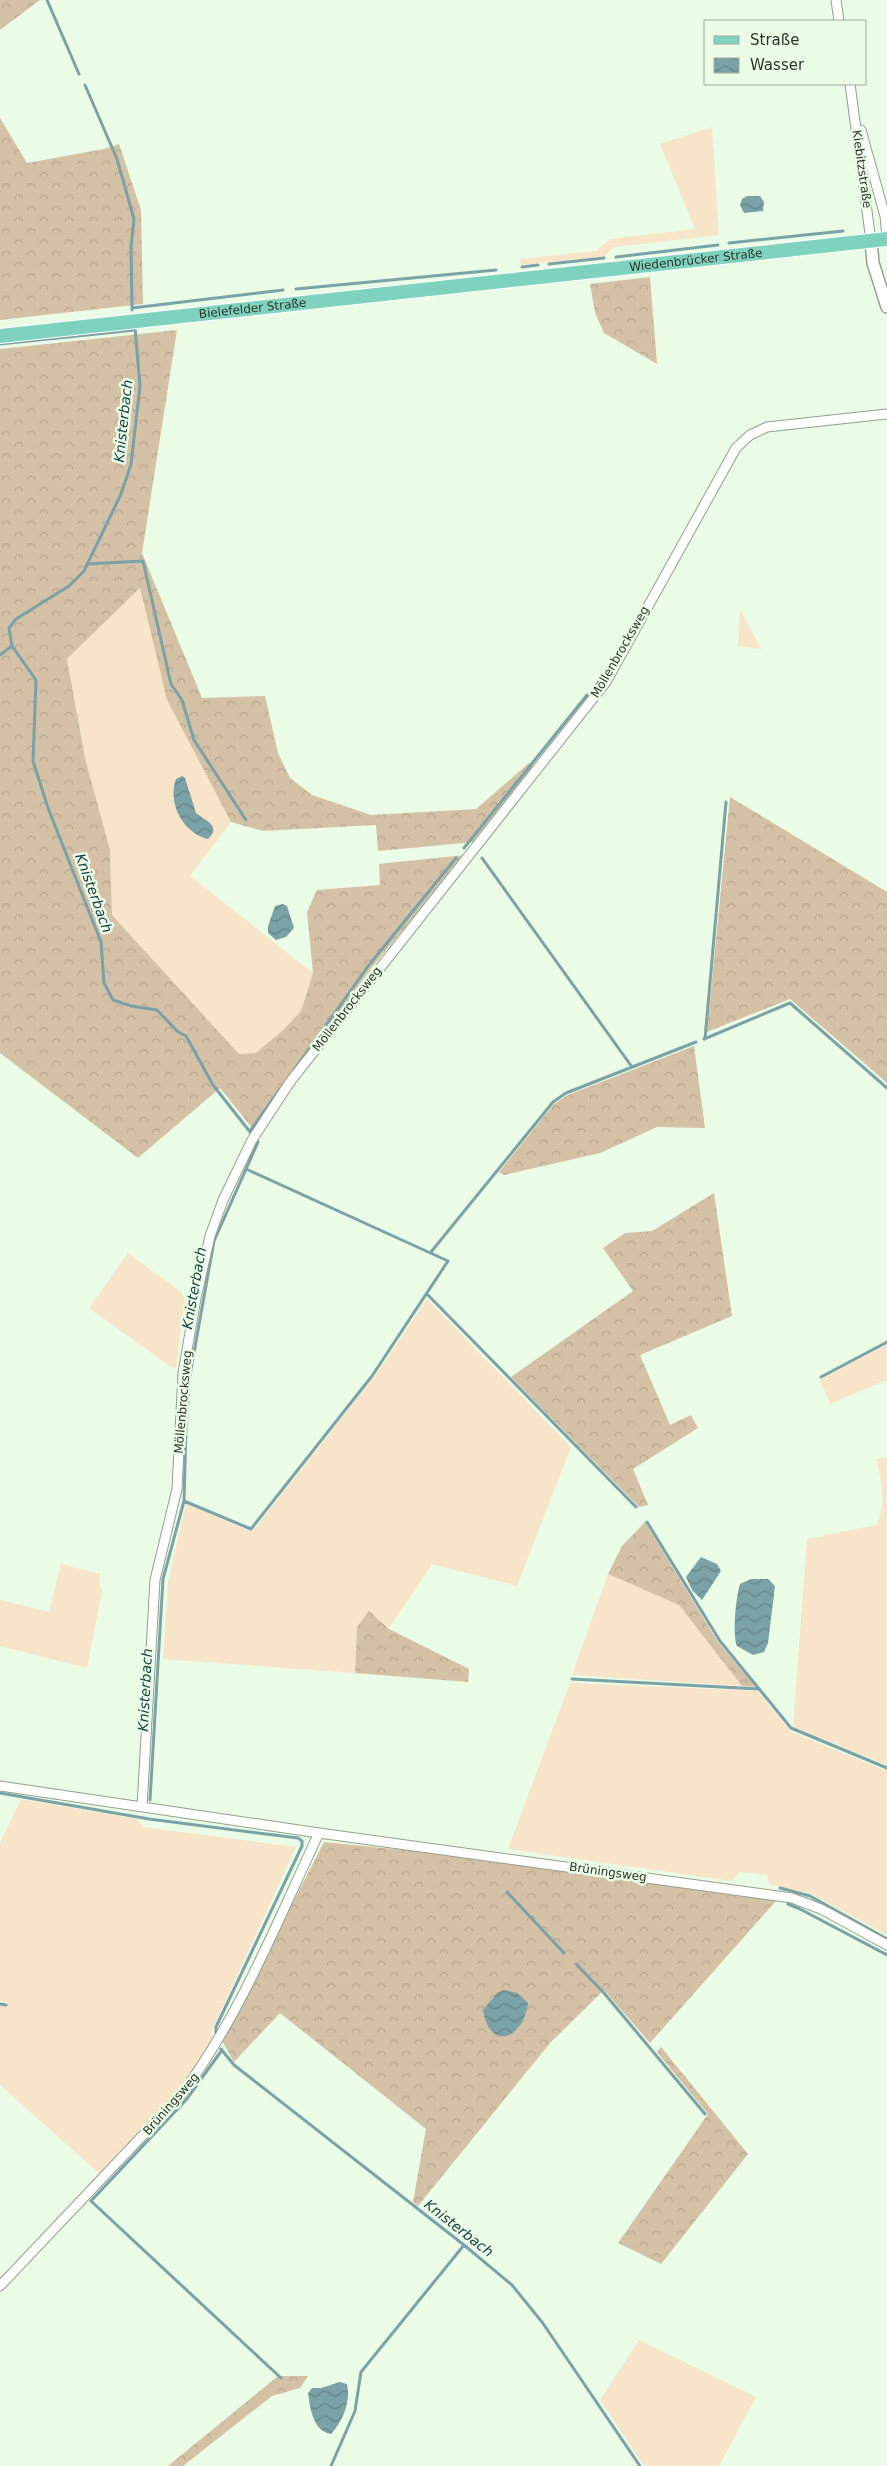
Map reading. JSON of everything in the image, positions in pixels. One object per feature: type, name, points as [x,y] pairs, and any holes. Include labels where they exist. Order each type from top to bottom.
[{"type":"main road","name":"Wiedenbrücker Straße","points":[[505,281],[887,238]]},
{"type":"main road","points":[[871,241],[873,263],[887,308]]},
{"type":"main road","name":"Bielefelder Straße","points":[[0,336],[505,281]]},
{"type":"street","points":[[836,0],[839,20]]},
{"type":"street","name":"Kiebitzstraße","points":[[850,85],[871,241]]},
{"type":"street","name":"Kiebitzstraße","points":[[852,97],[885,216],[887,238]]},
{"type":"street","name":"Möllenbrocksweg","points":[[142,1807],[155,1580],[178,1489],[183,1373],[196,1298],[210,1236],[223,1200],[254,1136],[290,1082],[606,682],[736,448],[750,435],[767,427],[887,414]]},
{"type":"street","name":"Brüningsweg","points":[[0,1786],[318,1833],[792,1898],[821,1909],[887,1945]]},
{"type":"street","name":"Brüningsweg","points":[[0,2286],[181,2095],[205,2063],[250,1978],[318,1833]]},
{"type":"shaded area","points":[[712,127],[719,235],[614,247],[605,256],[521,265],[520,259],[596,251],[610,239],[695,229],[660,144]]},
{"type":"shaded area","points":[[140,588],[167,700],[231,822],[190,876],[313,973],[301,1011],[283,1030],[256,1053],[239,1054],[112,915],[110,850],[85,758],[67,659]]},
{"type":"shaded area","points":[[740,609],[761,649],[738,646]]},
{"type":"shaded area","points":[[128,1253],[180,1291],[185,1299],[176,1368],[171,1367],[89,1308]]},
{"type":"shaded area","points":[[427,1299],[571,1447],[517,1586],[432,1564],[389,1628],[369,1611],[357,1627],[355,1673],[163,1659],[168,1582],[186,1503],[252,1532],[374,1377]]},
{"type":"shaded area","points":[[887,1344],[887,1383],[886,1380],[830,1404],[820,1380]]},
{"type":"shaded area","points":[[887,1458],[887,1765],[793,1727],[807,1539],[876,1525],[881,1509],[882,1485],[876,1459]]},
{"type":"shaded area","points":[[61,1564],[100,1574],[99,1582],[102,1591],[87,1668],[0,1646],[0,1600],[49,1612]]},
{"type":"shaded area","points":[[608,1574],[679,1605],[742,1686],[572,1675]]},
{"type":"shaded area","points":[[570,1683],[758,1691],[791,1732],[887,1771],[887,1935],[811,1894],[769,1884],[767,1875],[740,1872],[731,1881],[508,1849]]},
{"type":"shaded area","points":[[21,1799],[137,1819],[143,1827],[296,1847],[211,2033],[214,2041],[178,2092],[100,2174],[0,2085],[0,2005],[6,2006],[8,2003],[0,2001],[0,1843]]},
{"type":"shaded area","points":[[639,2340],[756,2397],[719,2466],[644,2466],[600,2400]]},
{"type":"green space","points":[[0,0],[40,0],[0,30]]},
{"type":"green space","points":[[0,118],[27,163],[104,149],[119,144],[141,210],[143,304],[0,320]]},
{"type":"green space","points":[[650,277],[657,364],[604,333],[595,313],[590,284]]},
{"type":"green space","points":[[177,330],[142,553],[202,698],[265,696],[278,753],[290,778],[312,795],[371,815],[476,809],[529,763],[536,767],[475,842],[378,851],[376,825],[263,831],[231,822],[167,700],[140,588],[67,659],[85,758],[110,850],[112,915],[239,1054],[256,1053],[283,1030],[301,1011],[313,973],[307,912],[317,890],[380,885],[379,864],[465,855],[373,966],[253,1129],[220,1088],[138,1158],[0,1053],[0,349]]},
{"type":"green space","points":[[730,797],[887,892],[887,1083],[790,999],[707,1032]]},
{"type":"green space","points":[[694,1046],[705,1128],[657,1127],[600,1153],[504,1175],[499,1172],[554,1104],[568,1095]]},
{"type":"green space","points":[[714,1193],[732,1316],[640,1355],[670,1425],[691,1415],[698,1428],[633,1469],[648,1505],[639,1507],[511,1377],[633,1291],[603,1248],[625,1233],[652,1231]]},
{"type":"green space","points":[[645,1522],[718,1642],[756,1687],[742,1686],[679,1605],[608,1574],[622,1546]]},
{"type":"green space","points":[[369,1611],[389,1629],[469,1669],[468,1682],[355,1673],[357,1627]]},
{"type":"green space","points":[[324,1842],[503,1860],[776,1901],[650,2043],[604,1990],[550,2043],[418,2206],[413,2202],[426,2129],[280,2013],[234,2062],[222,2041]]},
{"type":"green space","points":[[661,2047],[748,2154],[661,2264],[618,2243],[708,2114],[657,2052]]},
{"type":"green space","points":[[278,2376],[308,2376],[300,2388],[272,2396],[183,2466],[168,2466]]},
{"type":"water","points":[[747,196],[760,196],[764,202],[763,211],[744,213],[740,205],[742,199]]},
{"type":"water","points":[[182,776],[185,778],[196,813],[213,827],[212,834],[208,839],[199,836],[191,830],[179,816],[174,798],[174,788],[176,779]]},
{"type":"water","points":[[283,904],[287,906],[294,928],[286,937],[276,940],[268,933],[268,926],[275,906]]},
{"type":"water","points":[[701,1557],[717,1564],[721,1571],[702,1600],[692,1590],[686,1577]]},
{"type":"water","points":[[751,1579],[768,1579],[775,1586],[768,1643],[764,1652],[753,1655],[737,1646],[735,1633],[736,1606],[740,1584]]},
{"type":"water","points":[[503,1990],[517,1993],[528,2003],[525,2015],[514,2032],[507,2036],[499,2036],[492,2032],[483,2010],[497,1993]]},
{"type":"water","points":[[340,2382],[347,2384],[347,2404],[339,2423],[331,2434],[325,2432],[316,2424],[311,2412],[308,2393],[312,2388],[321,2388]]},
{"type":"waterway","name":"Knisterbach","points":[[47,0],[79,74]]},
{"type":"waterway","name":"Knisterbach","points":[[85,85],[117,159],[134,219],[131,246],[132,310]]},
{"type":"waterway","points":[[729,243],[843,231]]},
{"type":"waterway","points":[[616,257],[718,245]]},
{"type":"waterway","points":[[549,264],[604,258]]},
{"type":"waterway","points":[[522,267],[538,265]]},
{"type":"waterway","points":[[296,289],[496,270]]},
{"type":"waterway","points":[[132,308],[283,290]]},
{"type":"waterway","name":"Knisterbach","points":[[135,328],[140,386],[131,464],[121,494],[84,571],[69,586],[16,619],[9,628],[12,646],[36,680],[33,761],[48,808],[101,942],[104,983],[113,1000],[131,1006],[157,1010],[178,1032],[186,1036],[213,1085],[258,1142],[214,1241],[190,1375],[184,1501],[163,1579],[150,1800]]},
{"type":"waterway","points":[[0,344],[135,330]]},
{"type":"waterway","points":[[87,564],[143,561],[171,684],[182,700],[194,740],[246,820]]},
{"type":"waterway","points":[[0,655],[12,646]]},
{"type":"waterway","points":[[464,848],[587,695]]},
{"type":"waterway","points":[[705,1039],[726,802]]},
{"type":"waterway","points":[[294,1070],[369,965],[456,858]]},
{"type":"waterway","points":[[482,858],[632,1067]]},
{"type":"waterway","points":[[704,1039],[790,1003],[887,1088]]},
{"type":"waterway","points":[[431,1252],[553,1102],[566,1093],[696,1042]]},
{"type":"waterway","points":[[250,1131],[280,1089]]},
{"type":"waterway","points":[[184,1501],[251,1529],[372,1376],[448,1261],[246,1169]]},
{"type":"waterway","points":[[427,1294],[636,1507]]},
{"type":"waterway","points":[[821,1377],[887,1342]]},
{"type":"waterway","points":[[647,1522],[720,1641],[791,1728],[887,1768]]},
{"type":"waterway","points":[[572,1679],[759,1689]]},
{"type":"waterway","name":"Knisterbach","points":[[0,1793],[149,1819],[298,1838],[302,1841],[302,1846],[216,2027],[216,2033]]},
{"type":"waterway","points":[[780,1888],[810,1896],[887,1939]]},
{"type":"waterway","points":[[507,1892],[564,1953]]},
{"type":"waterway","points":[[788,1904],[887,1955]]},
{"type":"waterway","points":[[576,1964],[604,1993],[705,2114]]},
{"type":"waterway","points":[[0,2004],[6,2005]]},
{"type":"waterway","name":"Knisterbach","points":[[221,2049],[234,2065],[464,2245],[512,2285],[542,2322],[640,2466]]},
{"type":"waterway","points":[[222,2050],[186,2100],[91,2201],[281,2378]]},
{"type":"waterway","points":[[331,2466],[355,2411],[361,2372],[464,2245]]}]
